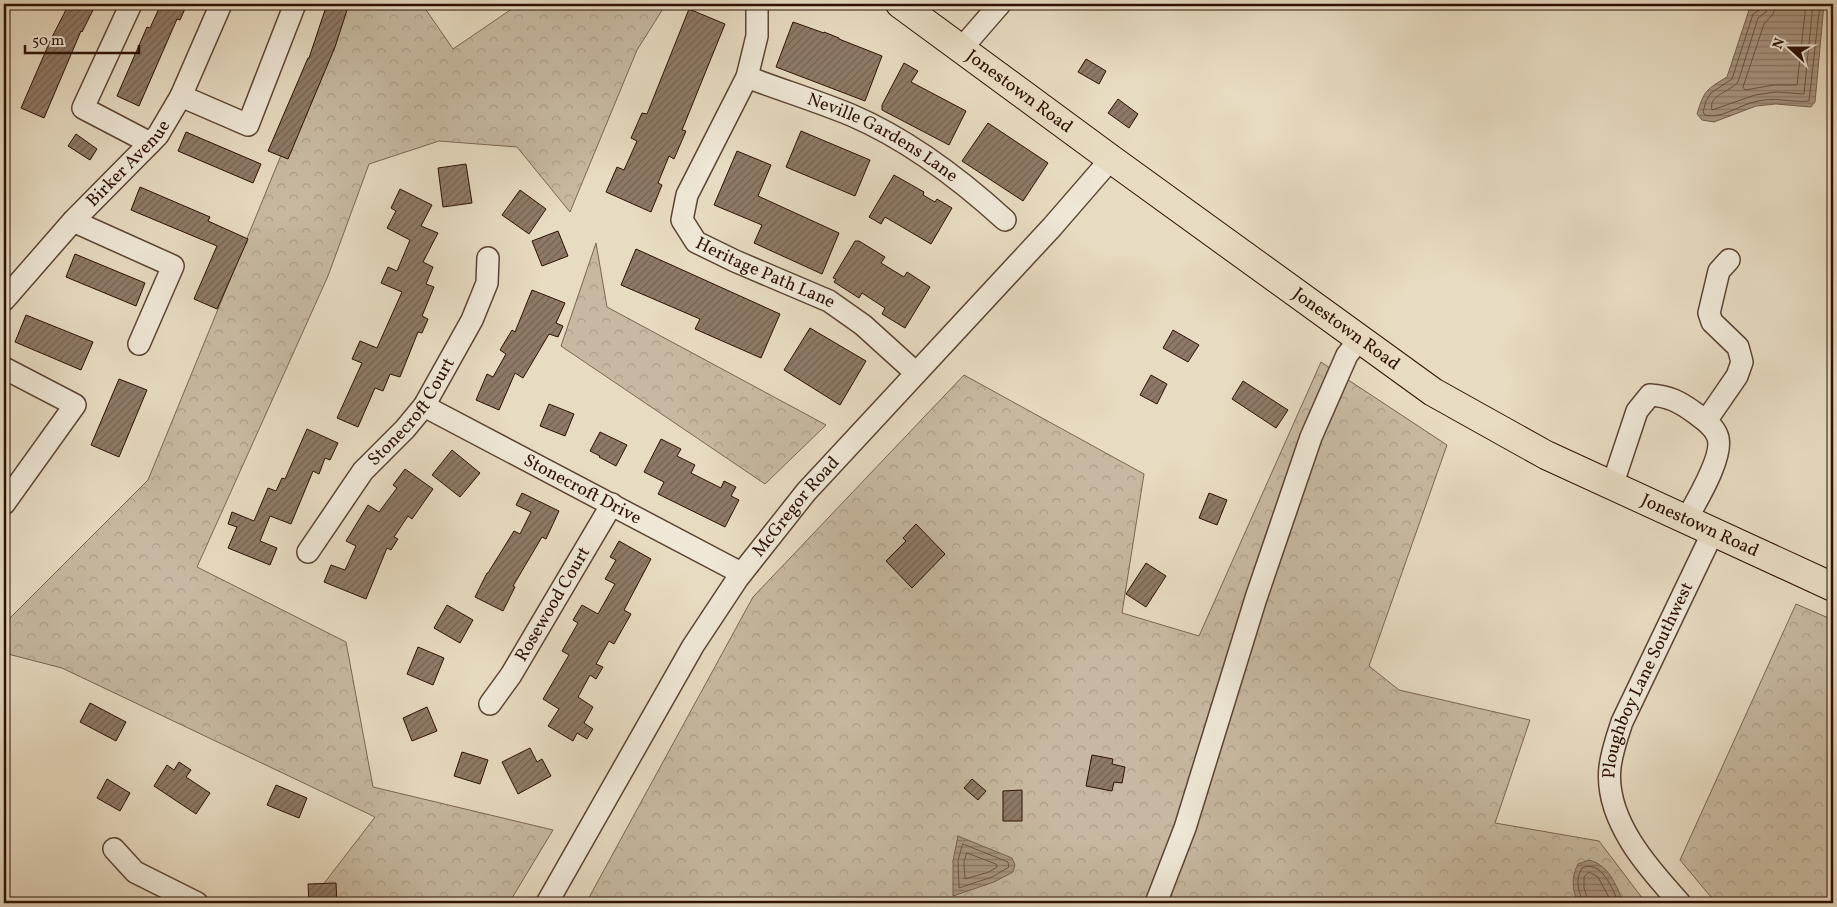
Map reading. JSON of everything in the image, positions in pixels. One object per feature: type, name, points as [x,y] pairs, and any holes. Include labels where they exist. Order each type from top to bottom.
[{"type":"main road","name":"Jonestown Road","points":[[900,4],[1111,160],[1433,392],[1546,455],[1833,587]]},
{"type":"street","points":[[131,4],[83,108],[150,143]]},
{"type":"street","name":"Birker Avenue","points":[[4,300],[73,221],[158,135],[180,96],[221,4]]},
{"type":"street","points":[[180,96],[248,125],[295,4]]},
{"type":"street","name":"Heritage Path Lane","points":[[757,4],[757,36],[747,77],[687,196],[682,220],[696,242],[735,261],[829,301],[863,325],[916,373]]},
{"type":"street","points":[[961,48],[1000,4]]},
{"type":"street","name":"Neville Gardens Lane","points":[[747,77],[852,115],[919,151],[1005,220]]},
{"type":"street","name":"McGregor Road","points":[[547,903],[693,646],[741,573],[806,492],[1052,227],[1111,160]]},
{"type":"street","points":[[73,221],[173,266],[139,344]]},
{"type":"street","name":"Stonecroft Court","points":[[308,552],[363,471],[405,429],[424,406],[472,320],[487,283],[488,258]]},
{"type":"street","points":[[1706,421],[1737,376],[1742,362],[1738,347],[1712,322],[1709,313],[1719,271],[1730,260]]},
{"type":"street","points":[[1156,903],[1185,828],[1256,598],[1311,437],[1347,354],[1360,339]]},
{"type":"street","points":[[4,368],[75,405],[4,504]]},
{"type":"street","points":[[1612,486],[1636,412],[1650,395],[1664,396],[1682,404],[1706,421],[1717,434],[1720,447],[1706,484],[1686,520]]},
{"type":"street","name":"Stonecroft Drive","points":[[424,406],[741,573]]},
{"type":"street","name":"Rosewood Court","points":[[490,704],[511,675],[612,504]]},
{"type":"street","name":"Ploughboy Lane Southwest","points":[[1680,903],[1655,876],[1627,836],[1614,803],[1610,782],[1610,768],[1613,748],[1622,722],[1713,532]]},
{"type":"street","points":[[114,849],[135,872],[197,903]]},
{"type":"green space","points":[[343,4],[422,4],[453,49],[519,4],[666,4],[637,50],[570,212],[517,147],[439,141],[369,164],[328,276],[197,567],[346,642],[373,787],[553,830],[509,903],[309,903],[375,817],[62,668],[4,653],[4,624],[148,480]]},
{"type":"green space","points":[[596,243],[607,307],[826,425],[765,484],[561,346]]},
{"type":"green space","points":[[1321,362],[1447,445],[1369,666],[1399,690],[1530,720],[1495,823],[1599,841],[1646,903],[586,903],[753,597],[964,375],[1144,474],[1122,613],[1199,636]]},
{"type":"green space","points":[[1796,604],[1833,620],[1833,903],[1716,903],[1680,860]]},
{"type":"water","points":[[1761,4],[1824,4],[1815,102],[1811,107],[1776,104],[1756,106],[1714,122],[1702,120],[1697,114],[1704,95],[1727,77],[1749,10]]},
{"type":"water","points":[[958,836],[1012,858],[1015,865],[1013,872],[994,882],[953,896],[953,861]]},
{"type":"water","points":[[1589,860],[1607,871],[1624,903],[1578,903],[1574,893],[1574,874],[1578,864]]},
{"type":"building","points":[[69,4],[96,4],[81,31],[44,118],[21,108],[51,39]]},
{"type":"building","points":[[161,4],[187,4],[180,20],[177,19],[139,106],[117,96],[147,27],[150,28]]},
{"type":"building","points":[[327,4],[349,4],[335,47],[288,159],[268,151],[309,58]]},
{"type":"building","points":[[689,9],[725,24],[682,130],[686,131],[674,159],[669,156],[658,183],[662,185],[651,212],[606,192],[617,167],[624,170],[637,141],[631,138],[642,113],[647,114]]},
{"type":"building","points":[[793,22],[824,32],[882,56],[865,101],[776,67]]},
{"type":"building","points":[[1086,59],[1106,71],[1099,84],[1078,72]]},
{"type":"building","points":[[904,63],[918,71],[911,82],[966,111],[949,145],[882,110],[882,105]]},
{"type":"building","points":[[1118,99],[1138,114],[1129,128],[1108,113]]},
{"type":"building","points":[[988,123],[1048,163],[1023,201],[962,161]]},
{"type":"building","points":[[801,131],[870,160],[855,196],[786,167]]},
{"type":"building","points":[[186,132],[261,164],[253,183],[178,151]]},
{"type":"building","points":[[76,134],[97,149],[90,160],[68,146]]},
{"type":"building","points":[[737,151],[771,165],[758,196],[839,233],[822,274],[754,243],[762,225],[714,205]]},
{"type":"building","points":[[466,164],[472,203],[443,207],[438,168]]},
{"type":"building","points":[[894,175],[924,192],[923,195],[935,202],[937,199],[952,208],[931,244],[885,217],[881,224],[869,217]]},
{"type":"building","points":[[140,187],[210,217],[208,221],[248,239],[217,309],[194,299],[217,246],[131,210]]},
{"type":"building","points":[[400,189],[432,205],[421,226],[438,233],[423,262],[433,267],[426,284],[434,287],[422,316],[428,319],[422,333],[418,332],[400,377],[390,374],[383,391],[375,388],[358,427],[337,418],[362,363],[352,359],[360,341],[377,348],[402,292],[381,283],[388,267],[397,271],[410,240],[387,228],[396,211],[391,208]]},
{"type":"building","points":[[520,190],[546,209],[529,234],[502,215]]},
{"type":"building","points":[[558,231],[568,256],[542,266],[532,241]]},
{"type":"building","points":[[855,241],[859,241],[885,257],[881,263],[904,277],[907,272],[930,287],[905,328],[882,314],[885,308],[862,293],[859,298],[834,282],[836,279],[833,278]]},
{"type":"building","points":[[636,249],[780,314],[761,358],[695,329],[700,319],[621,285]]},
{"type":"building","points":[[75,254],[145,283],[136,306],[66,277]]},
{"type":"building","points":[[532,290],[565,303],[556,323],[563,326],[558,337],[549,334],[523,378],[515,373],[499,410],[476,400],[487,374],[493,377],[506,354],[500,350],[512,330],[515,332]]},
{"type":"building","points":[[26,315],[93,342],[81,370],[15,342]]},
{"type":"building","points":[[810,328],[866,361],[840,405],[784,370]]},
{"type":"building","points":[[1173,330],[1199,345],[1188,362],[1163,348]]},
{"type":"building","points":[[1151,375],[1167,384],[1157,404],[1140,395]]},
{"type":"building","points":[[119,379],[147,390],[119,457],[91,445]]},
{"type":"building","points":[[1243,381],[1288,410],[1276,428],[1232,399]]},
{"type":"building","points":[[549,404],[574,414],[565,436],[540,426]]},
{"type":"building","points":[[307,429],[338,443],[330,460],[325,458],[319,474],[313,471],[291,524],[270,516],[260,541],[277,548],[270,565],[228,548],[237,527],[228,524],[232,512],[254,521],[268,488],[276,491],[282,478],[285,479]]},
{"type":"building","points":[[600,432],[627,445],[616,466],[590,451]]},
{"type":"building","points":[[661,439],[681,449],[677,456],[695,465],[691,473],[721,488],[724,481],[736,487],[731,496],[739,500],[725,527],[658,494],[664,482],[644,472]]},
{"type":"building","points":[[452,450],[480,473],[460,497],[432,475]]},
{"type":"building","points":[[405,469],[433,489],[412,519],[408,516],[394,537],[398,539],[391,550],[387,548],[366,599],[324,582],[331,565],[345,570],[356,546],[346,541],[368,505],[379,512],[397,488],[393,485]]},
{"type":"building","points":[[522,493],[559,511],[546,539],[542,537],[513,586],[515,587],[503,611],[475,597],[487,573],[514,531],[520,534],[531,512],[516,505]]},
{"type":"building","points":[[1209,493],[1227,500],[1217,525],[1199,518]]},
{"type":"building","points":[[916,524],[945,554],[912,588],[886,561],[906,541],[903,538]]},
{"type":"building","points":[[619,541],[651,559],[624,610],[631,614],[614,644],[609,641],[596,664],[603,667],[596,679],[590,675],[578,697],[593,707],[584,723],[593,729],[587,739],[577,733],[573,741],[548,726],[559,709],[543,699],[569,655],[562,651],[578,623],[573,620],[582,605],[598,614],[615,584],[605,579],[616,560],[610,557]]},
{"type":"building","points":[[1146,563],[1166,576],[1146,607],[1126,594]]},
{"type":"building","points":[[447,605],[473,620],[460,643],[434,628]]},
{"type":"building","points":[[418,647],[444,658],[433,685],[407,674]]},
{"type":"building","points":[[90,703],[126,722],[116,741],[80,722]]},
{"type":"building","points":[[427,707],[437,731],[412,741],[403,718]]},
{"type":"building","points":[[530,748],[537,762],[542,759],[551,776],[518,794],[502,762]]},
{"type":"building","points":[[462,752],[488,760],[480,784],[454,776]]},
{"type":"building","points":[[1092,755],[1113,759],[1112,764],[1125,767],[1122,783],[1114,782],[1112,791],[1086,786]]},
{"type":"building","points":[[179,762],[191,770],[186,777],[210,793],[196,814],[154,786],[167,765],[174,770]]},
{"type":"building","points":[[107,779],[130,793],[120,811],[97,798]]},
{"type":"building","points":[[972,779],[986,791],[978,800],[964,788]]},
{"type":"building","points":[[276,785],[307,798],[299,818],[267,805]]},
{"type":"building","points":[[1022,790],[1022,821],[1003,821],[1003,791]]},
{"type":"building","points":[[336,883],[337,903],[309,903],[308,884]]}]
